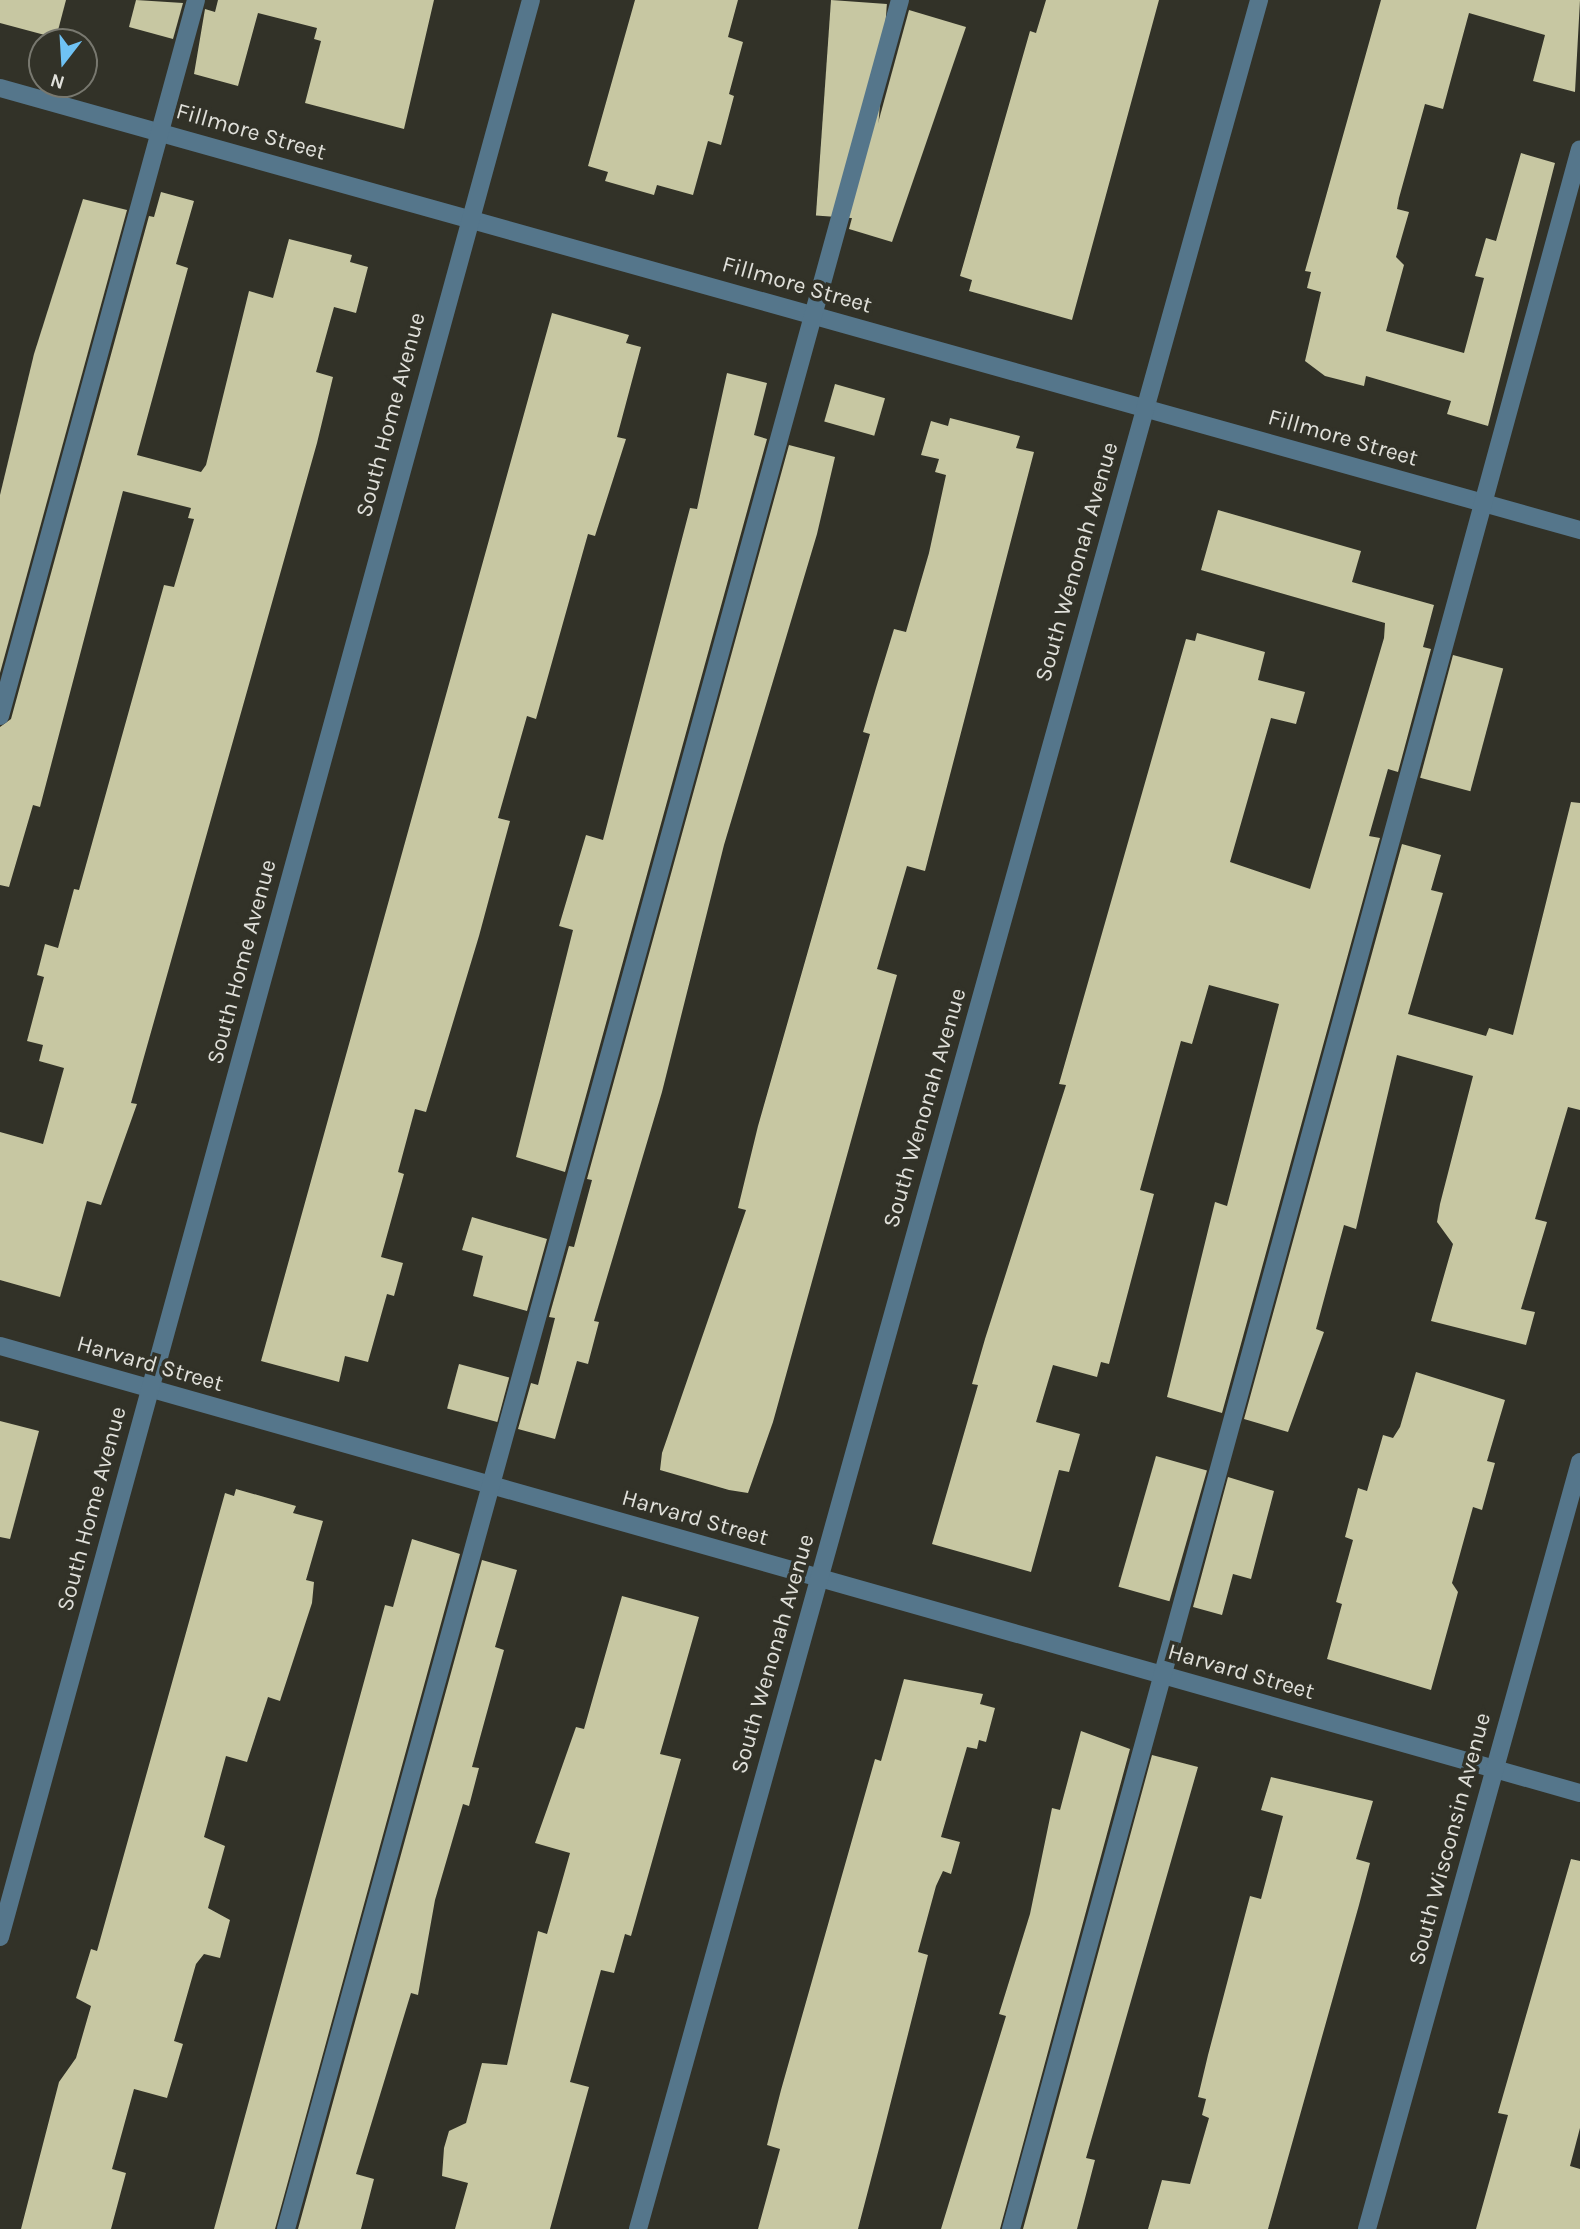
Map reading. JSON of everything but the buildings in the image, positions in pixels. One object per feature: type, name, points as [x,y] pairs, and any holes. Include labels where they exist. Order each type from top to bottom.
[{"type":"street","points":[[0,716],[196,0]]},
{"type":"street","name":"South Home Avenue","points":[[0,1937],[531,0]]},
{"type":"street","points":[[286,2229],[900,0]]},
{"type":"street","name":"South Wenonah Avenue","points":[[638,2229],[1259,0]]},
{"type":"street","name":"Fillmore Street","points":[[0,88],[1580,530]]},
{"type":"street","points":[[1011,2229],[1580,149]]},
{"type":"street","name":"Harvard Street","points":[[0,1346],[1580,1793]]},
{"type":"street","name":"South Wisconsin Avenue","points":[[1367,2229],[1580,1462]]}]
